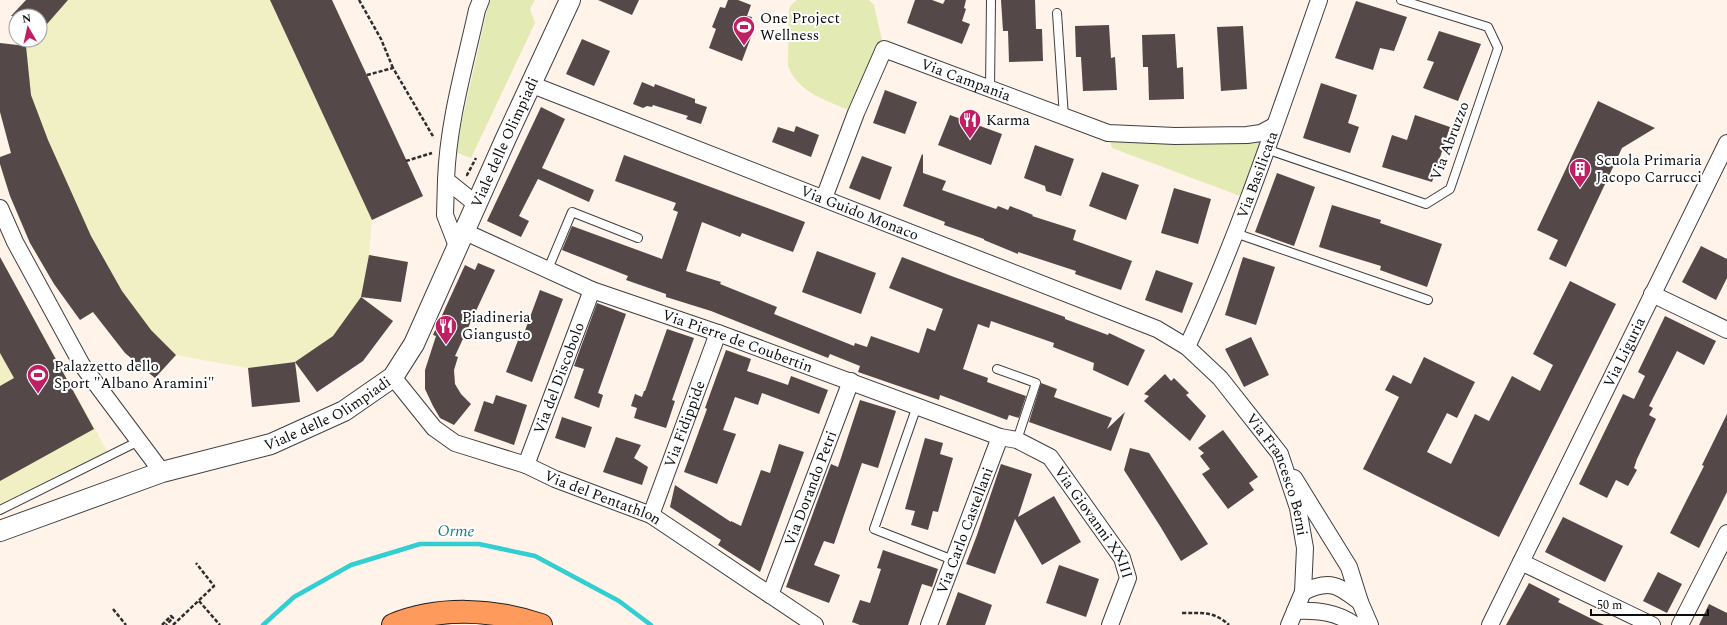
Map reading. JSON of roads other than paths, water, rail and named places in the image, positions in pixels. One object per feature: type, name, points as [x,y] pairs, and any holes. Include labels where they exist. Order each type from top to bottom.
[{"type":"main road","points":[[393,625],[410,618],[453,612],[499,615],[524,619],[541,625]]},
{"type":"street","points":[[460,239],[445,215],[447,152],[477,10],[482,0]]},
{"type":"street","name":"Viale delle Olimpiadi","points":[[0,531],[162,472],[271,444],[344,411],[394,377],[414,344],[530,84],[570,0]]},
{"type":"street","name":"Via Basilicata","points":[[1187,347],[1207,303],[1235,233],[1319,0]]},
{"type":"street","name":"Via Campania","points":[[824,198],[856,113],[884,49],[1108,133],[1175,136],[1247,135],[1261,132],[1274,126]]},
{"type":"street","name":"Via Guido Monaco","points":[[530,84],[1157,329],[1187,347]]},
{"type":"street","name":"Via Liguria","points":[[1491,623],[1727,143]]},
{"type":"street","points":[[446,180],[476,204]]},
{"type":"street","points":[[0,208],[15,242],[82,364],[162,472]]},
{"type":"street","name":"Via Pierre de Coubertin","points":[[460,239],[548,269],[592,290],[718,333],[1000,437],[1017,440]]},
{"type":"street","name":"Via del Discobolo","points":[[526,465],[592,290]]},
{"type":"street","points":[[1652,294],[1727,330]]},
{"type":"street","name":"Via Fidippide","points":[[651,515],[718,333]]},
{"type":"street","name":"Via Francesco Berni","points":[[1187,347],[1220,378],[1280,454],[1298,508],[1305,548],[1303,592],[1292,618]]},
{"type":"street","name":"Via del Pentathlon","points":[[394,377],[434,428],[455,443],[526,465],[555,479],[651,515],[815,625]]},
{"type":"street","name":"Via Dorando Petri","points":[[770,595],[851,381]]},
{"type":"street","name":"Via Carlo Castellani","points":[[929,625],[1000,437]]},
{"type":"street","name":"Via Giovanni XXIII","points":[[1017,440],[1050,457],[1122,558],[1128,578],[1110,625]]},
{"type":"street","points":[[1280,454],[1349,567],[1360,602],[1370,625]]},
{"type":"street","points":[[1680,625],[1727,533]]},
{"type":"street","points":[[1521,562],[1652,625]]},
{"type":"street","points":[[1303,592],[1316,586],[1329,585],[1342,588],[1360,602]]},
{"type":"street","points":[[1292,618],[1309,610],[1337,614],[1355,625]]},
{"type":"lane","points":[[990,89],[991,0]]},
{"type":"lane","name":"Via Abruzzo","points":[[1266,149],[1426,204],[1450,189],[1498,48],[1488,27],[1401,0]]},
{"type":"lane","points":[[1057,13],[1064,117]]},
{"type":"lane","points":[[548,269],[572,212],[638,238]]},
{"type":"lane","points":[[1235,233],[1428,300]]},
{"type":"lane","points":[[997,369],[1036,383],[1017,440]]},
{"type":"lane","points":[[917,406],[874,529],[953,560]]},
{"type":"lane","points":[[0,510],[139,441]]},
{"type":"waterway","name":"Orme","points":[[263,625],[294,597],[351,565],[420,544],[479,544],[535,556],[619,601],[651,625]]},
{"type":"place","name":"One Project Wellness","points":[[744,46]]},
{"type":"place","name":"Karma","points":[[970,140]]},
{"type":"place","name":"Scuola Primaria Jacopo Carrucci","points":[[1580,188]]},
{"type":"place","name":"Piadineria Giangusto","points":[[446,346]]},
{"type":"place","name":"Palazzetto dello Sport \"Albano Aramini\"","points":[[38,394]]}]
